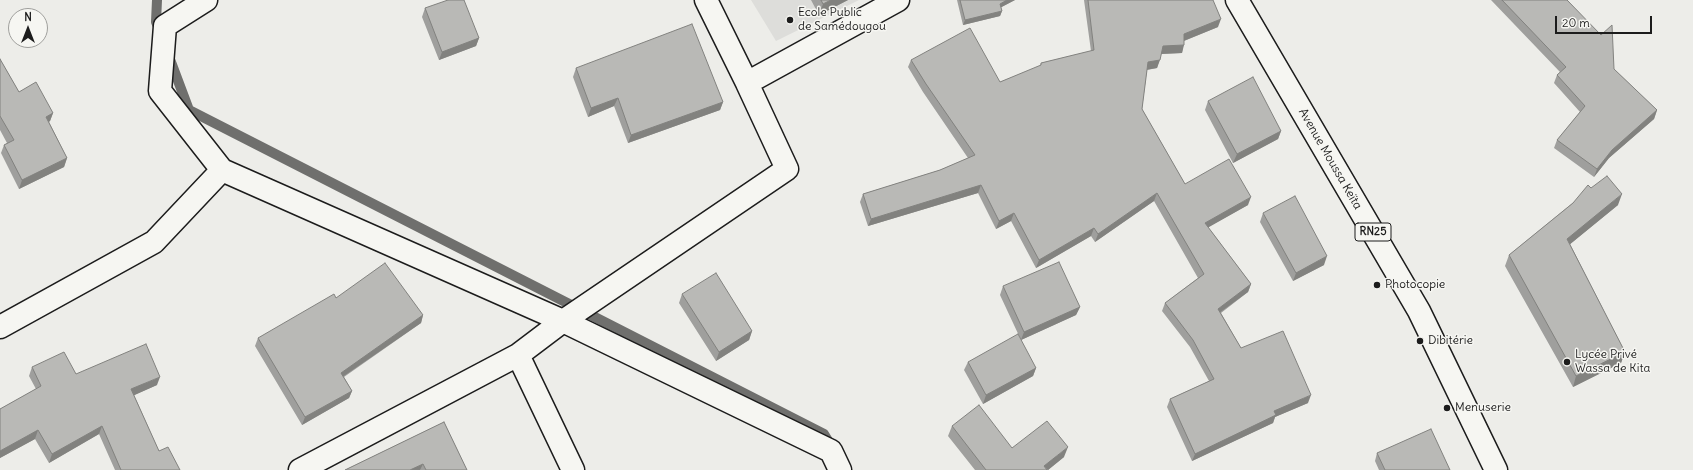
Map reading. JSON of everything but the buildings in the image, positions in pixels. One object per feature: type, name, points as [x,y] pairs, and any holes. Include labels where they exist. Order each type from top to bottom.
[{"type":"street","points":[[206,0],[165,26],[160,91],[222,170],[563,321],[831,451],[840,470]]},
{"type":"street","points":[[300,470],[518,355],[563,321],[787,169],[706,0]]},
{"type":"street","points":[[747,83],[898,0]]},
{"type":"street","name":"Avenue Moussa Keïta","points":[[1237,0],[1419,310],[1493,469]]},
{"type":"street","points":[[0,327],[154,242],[222,170]]},
{"type":"street","points":[[518,355],[573,470]]},
{"type":"shaded area","name":"Ecole Public de Samédougou","points":[[751,0],[859,0],[776,41]]},
{"type":"waterway","points":[[157,0],[156,22],[160,31]]},
{"type":"waterway","points":[[168,54],[189,110],[824,434],[832,447]]},
{"type":"place","name":"Ecole Public de Samédougou","points":[[790,20]]},
{"type":"place","name":"Photocopie","points":[[1377,285]]},
{"type":"place","name":"Dibitérie","points":[[1420,341]]},
{"type":"place","name":"Lycée Privé Wassa de Kita","points":[[1567,362]]},
{"type":"place","name":"Menuserie","points":[[1447,408]]}]
